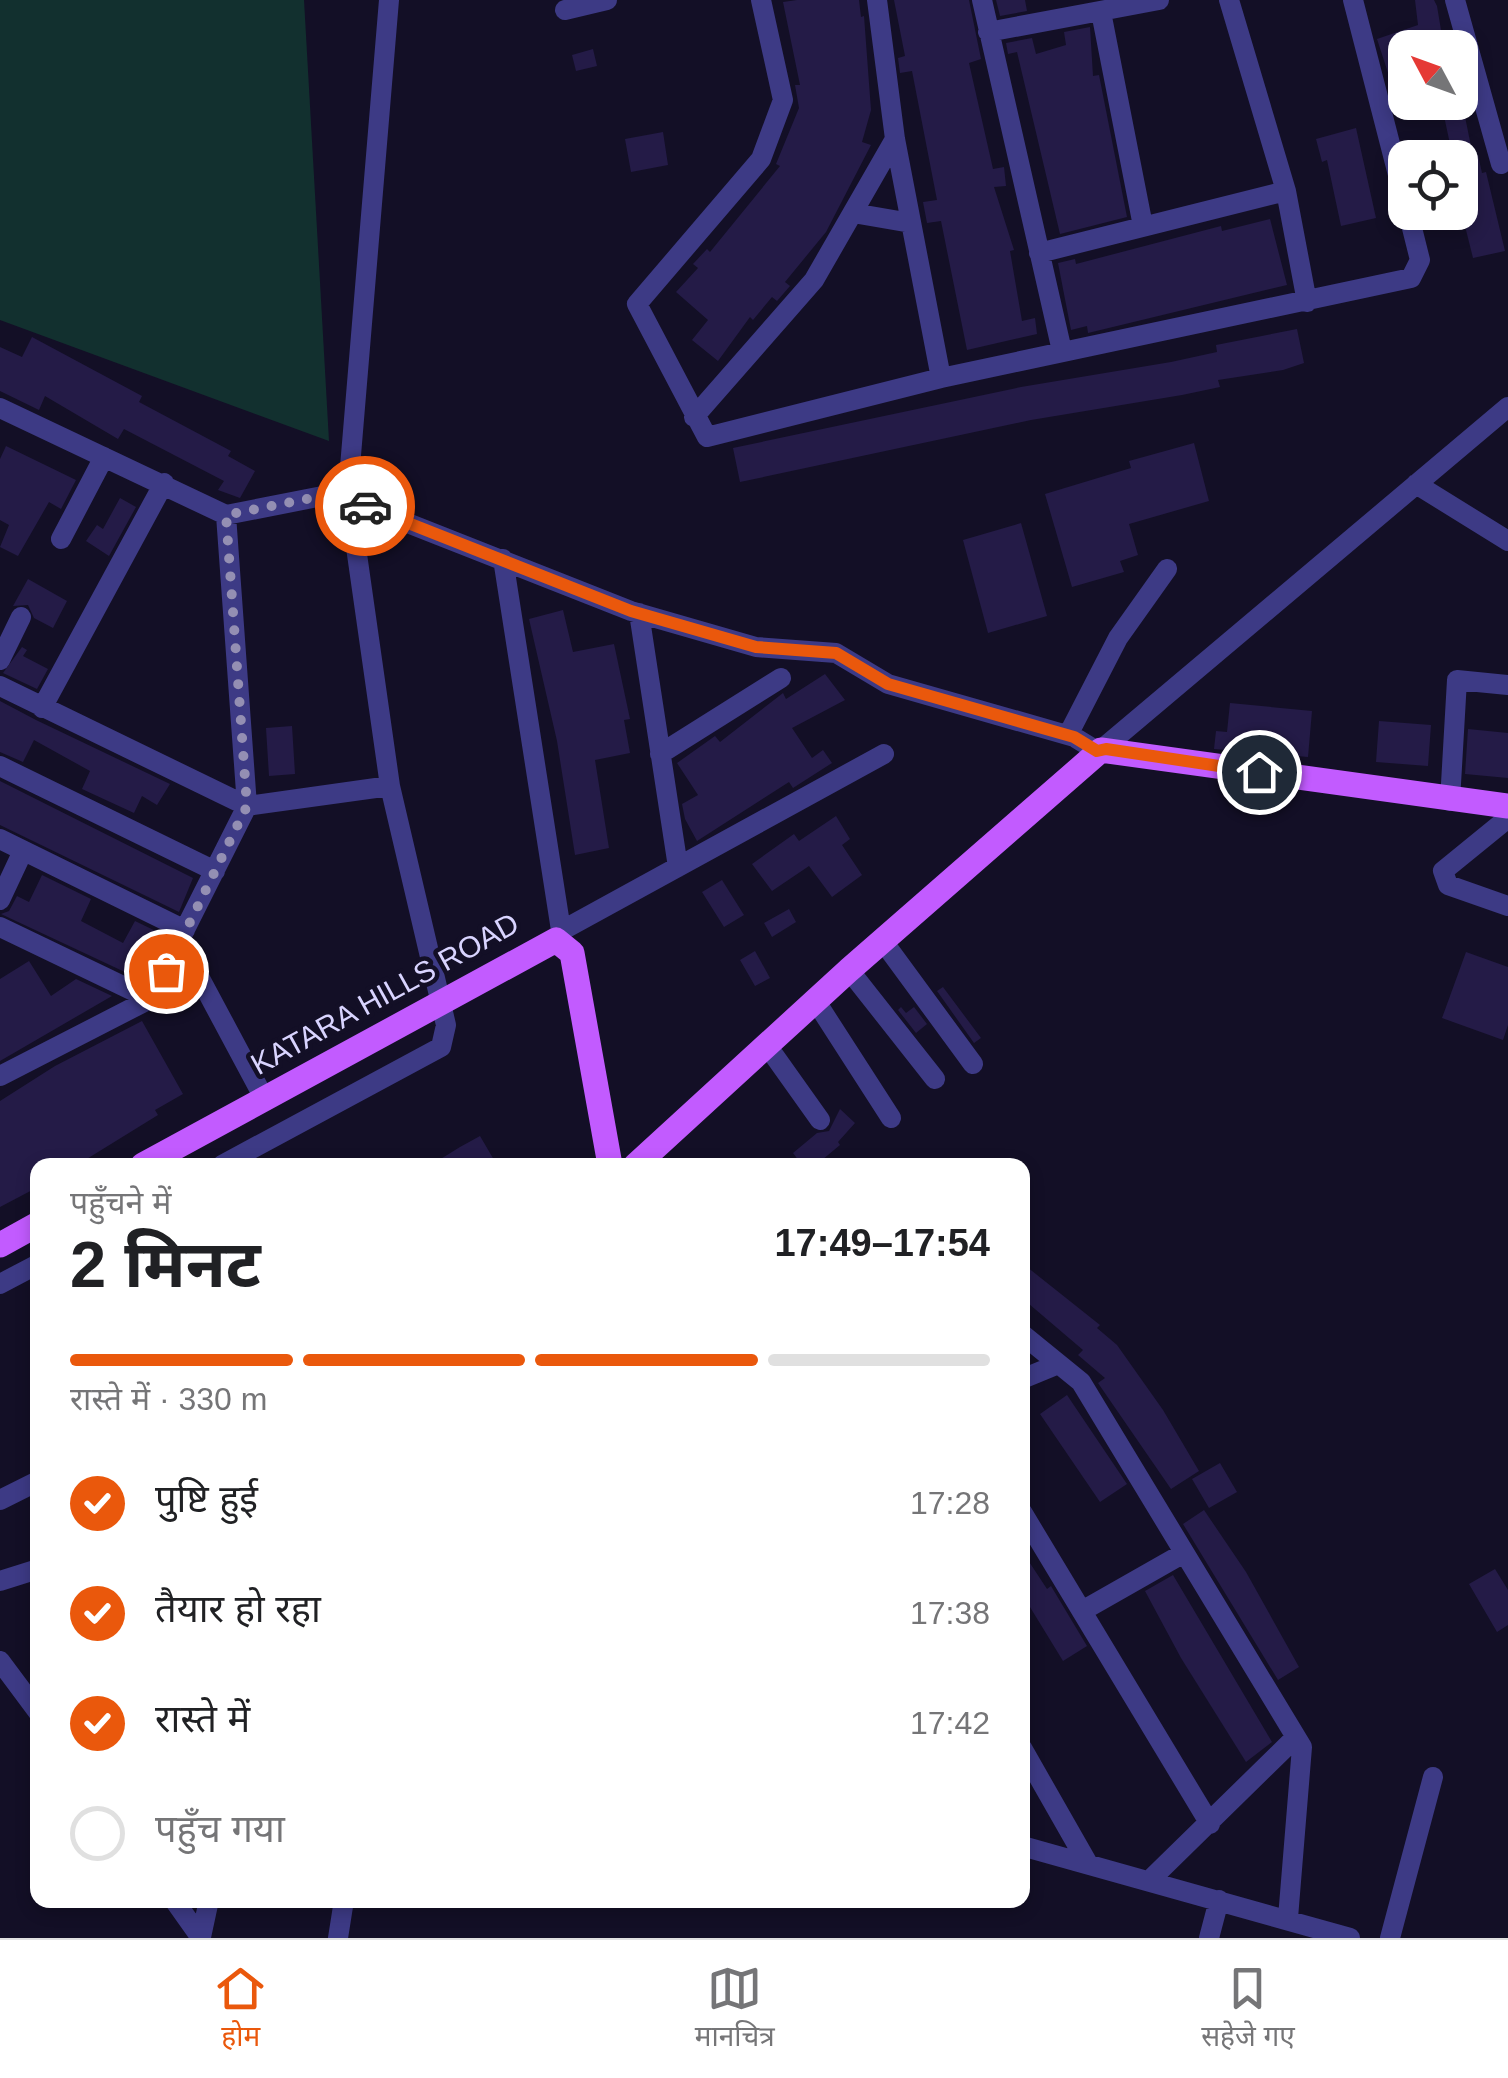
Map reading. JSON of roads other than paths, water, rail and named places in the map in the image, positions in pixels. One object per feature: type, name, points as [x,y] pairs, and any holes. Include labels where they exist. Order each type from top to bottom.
[{"type":"main road","points":[[644,1158],[882,940],[1085,743],[1450,801],[1508,806]]},
{"type":"main road","name":"KATARA HILLS ROAD","points":[[156,1158],[444,1004],[548,941],[562,937],[572,954],[608,1156]]},
{"type":"main road","points":[[0,1245],[30,1228]]},
{"type":"street","points":[[235,1158],[441,1047],[446,1025],[390,786],[348,496],[389,0]]},
{"type":"street","points":[[565,10],[607,0]]},
{"type":"street","points":[[761,0],[783,100],[761,159],[637,304],[706,437],[940,378],[1411,278],[1420,260],[1412,230]]},
{"type":"street","points":[[877,0],[895,139],[940,378]]},
{"type":"street","points":[[982,0],[1062,351]]},
{"type":"street","points":[[988,32],[1159,0]]},
{"type":"street","points":[[1229,0],[1286,191],[1306,302]]},
{"type":"street","points":[[1353,0],[1389,140]]},
{"type":"street","points":[[1456,0],[1502,164]]},
{"type":"street","points":[[1102,12],[1143,226]]},
{"type":"street","points":[[694,418],[814,280],[895,139]]},
{"type":"street","points":[[1039,253],[1286,191]]},
{"type":"street","points":[[853,213],[911,223]]},
{"type":"street","points":[[1085,743],[1416,484],[1508,407]]},
{"type":"street","points":[[0,408],[226,515],[348,496],[640,613],[756,647],[836,653],[888,684],[1085,743]]},
{"type":"street","points":[[61,540],[104,458]]},
{"type":"street","points":[[42,708],[164,483]]},
{"type":"street","points":[[1416,484],[1508,542]]},
{"type":"street","points":[[0,1076],[150,999],[247,806],[226,515]]},
{"type":"street","points":[[503,559],[562,937],[678,867],[884,754]]},
{"type":"street","points":[[1085,743],[1118,638],[1168,568]]},
{"type":"street","points":[[640,613],[678,867]]},
{"type":"street","points":[[0,660],[21,617]]},
{"type":"street","points":[[660,754],[781,678]]},
{"type":"street","points":[[1450,801],[1457,680],[1508,684]]},
{"type":"street","points":[[0,686],[247,806],[390,786]]},
{"type":"street","points":[[0,766],[215,872]]},
{"type":"street","points":[[1508,818],[1444,871],[1448,885],[1508,906]]},
{"type":"street","points":[[0,839],[183,936],[264,1098]]},
{"type":"street","points":[[0,900],[24,851]]},
{"type":"street","points":[[0,927],[150,999]]},
{"type":"street","points":[[882,940],[973,1064]]},
{"type":"street","points":[[849,970],[936,1079]]},
{"type":"street","points":[[815,1000],[890,1118]]},
{"type":"street","points":[[766,1044],[820,1120]]},
{"type":"street","points":[[0,1284],[30,1268]]},
{"type":"street","points":[[1030,1342],[1080,1382],[1302,1747],[1288,1918]]},
{"type":"street","points":[[1030,1376],[1056,1366]]},
{"type":"street","points":[[0,1500],[30,1485]]},
{"type":"street","points":[[1030,1525],[1210,1824]]},
{"type":"street","points":[[1082,1611],[1184,1554]]},
{"type":"street","points":[[0,1581],[30,1572]]},
{"type":"street","points":[[0,1661],[30,1701]]},
{"type":"street","points":[[1150,1880],[1296,1738]]},
{"type":"street","points":[[1030,1762],[1087,1862]]},
{"type":"street","points":[[1390,1938],[1432,1777]]},
{"type":"street","points":[[1030,1848],[1345,1937]]},
{"type":"street","points":[[1209,1938],[1219,1900]]},
{"type":"street","points":[[180,1908],[201,1938]]},
{"type":"street","points":[[201,1938],[207,1908]]},
{"type":"street","points":[[338,1938],[343,1908]]}]
